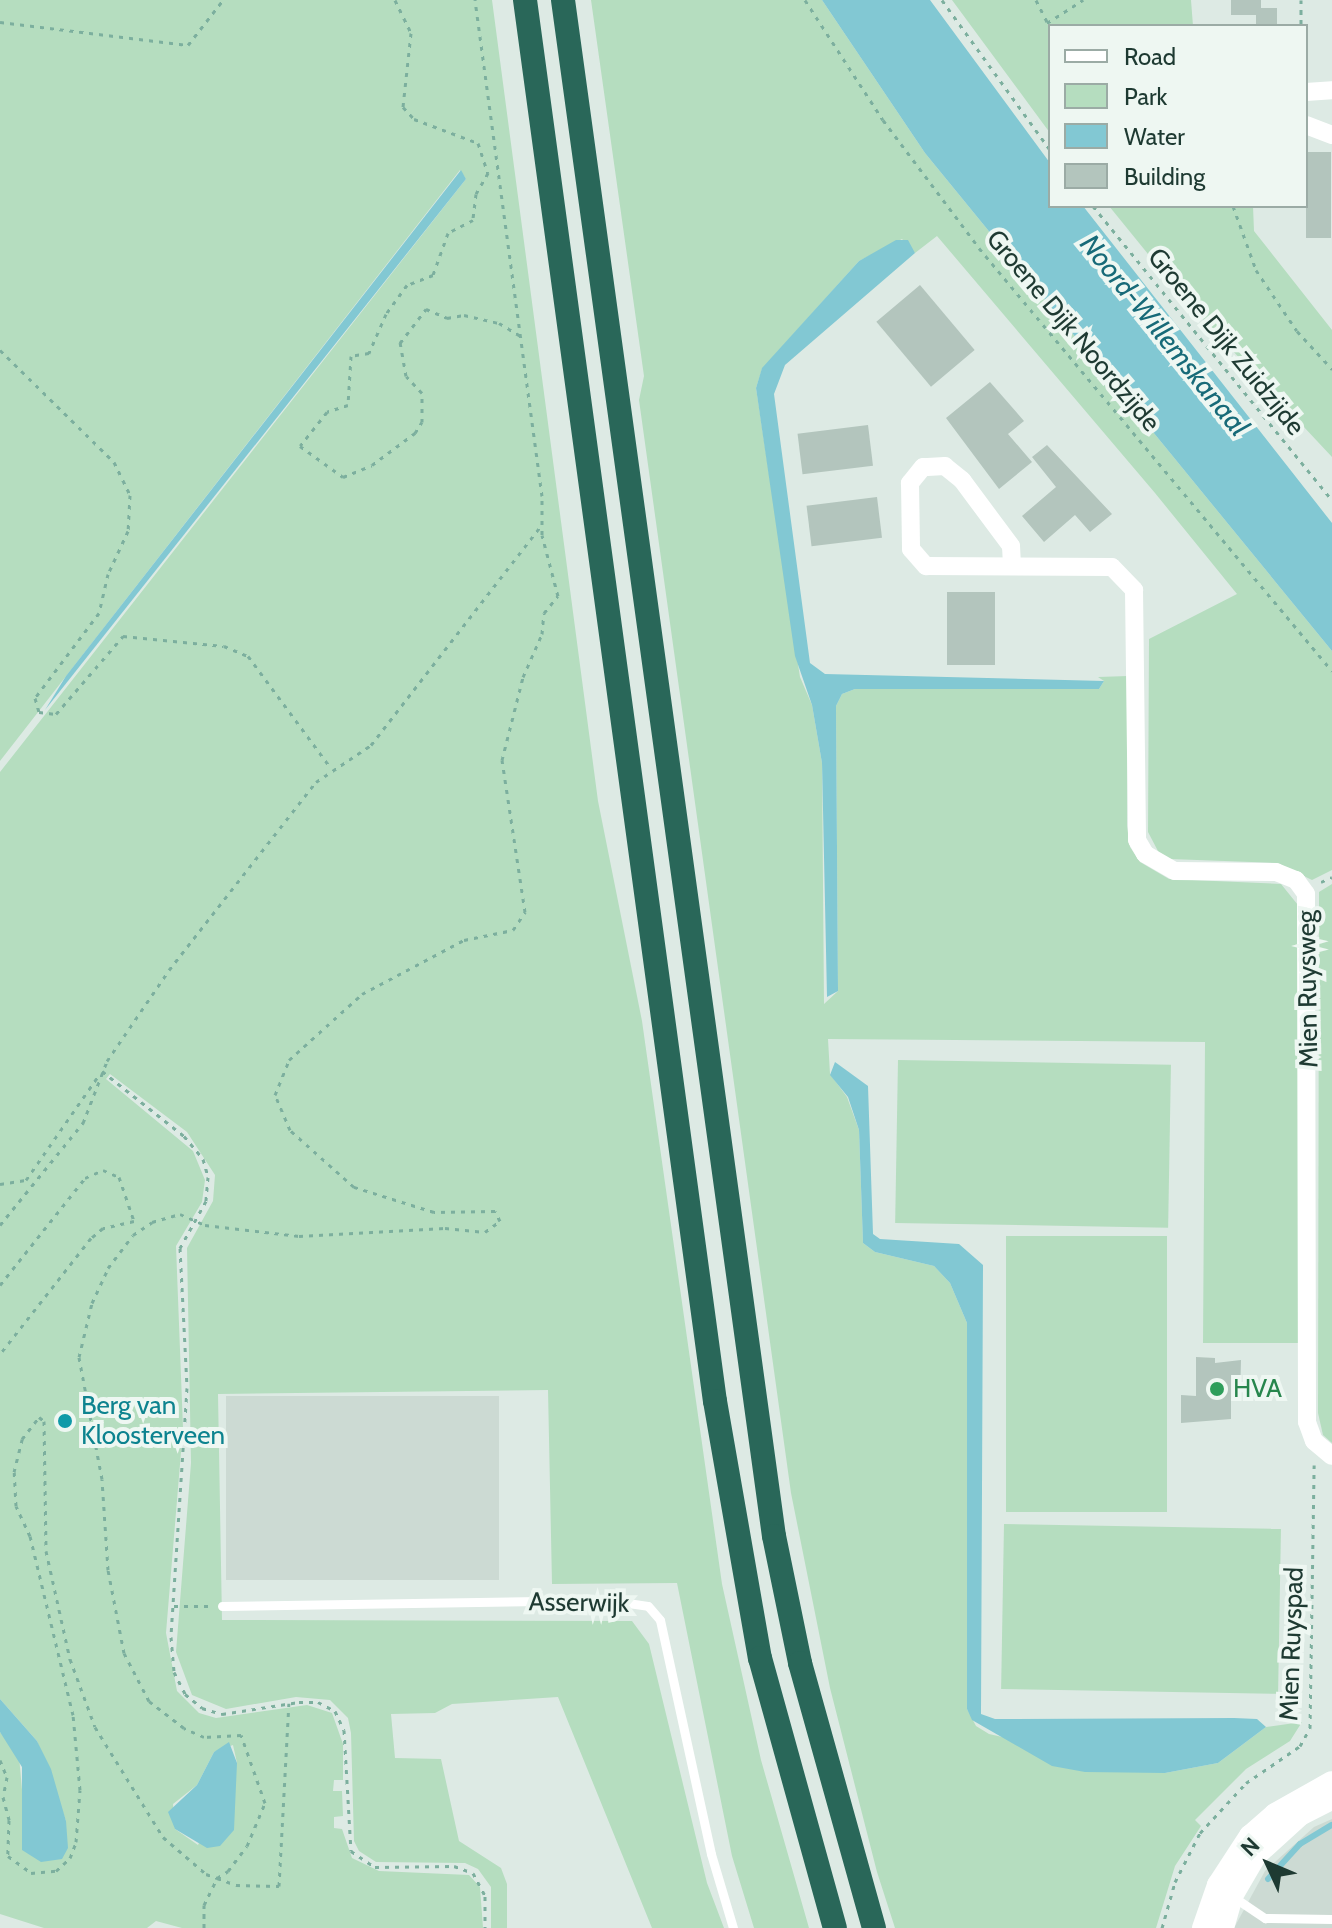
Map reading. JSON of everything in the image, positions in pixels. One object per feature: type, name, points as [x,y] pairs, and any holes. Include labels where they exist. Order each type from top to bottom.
[{"type":"highway","points":[[525,0],[715,1401],[760,1658],[835,1928]]},
{"type":"highway","points":[[563,0],[774,1536],[800,1663],[874,1928]]},
{"type":"street","points":[[1308,92],[1332,90]]},
{"type":"street","points":[[1308,126],[1332,135]]},
{"type":"street","name":"Mien Ruysweg","points":[[1012,565],[1011,546],[962,480],[945,466],[923,467],[910,483],[911,549],[926,566],[1112,567],[1134,590],[1137,840],[1145,854],[1175,871],[1276,872],[1296,880],[1306,894],[1307,1422],[1327,1453]]},
{"type":"street","points":[[1203,1928],[1218,1885],[1250,1836],[1275,1814],[1332,1782]]},
{"type":"street","points":[[1223,1928],[1232,1896],[1269,1841],[1300,1815],[1332,1799]]},
{"type":"lane","name":"Asserwijk","points":[[222,1606],[607,1600],[648,1606],[660,1620],[711,1854],[733,1928]]},
{"type":"lane","points":[[1232,1896],[1265,1918],[1332,1919]]},
{"type":"path","points":[[0,22],[188,45],[223,0]]},
{"type":"path","points":[[395,0],[411,33],[403,107],[414,119],[478,143],[488,173],[476,194],[473,220],[448,233],[433,275],[407,285],[369,353],[351,356],[348,405],[327,412],[300,446],[343,477],[372,465],[415,433],[422,422],[422,393],[406,376],[400,343],[426,309],[447,318],[464,315],[499,323],[521,336]]},
{"type":"path","points":[[204,1928],[204,1905],[217,1878],[247,1846],[258,1825],[264,1790],[241,1735],[204,1737],[184,1728],[149,1701],[129,1672],[108,1570],[102,1479],[79,1374],[92,1303],[126,1243],[163,1217],[180,1214],[205,1225],[299,1236],[445,1228],[485,1232],[500,1221],[495,1211],[434,1212],[354,1187],[290,1130],[275,1095],[289,1060],[362,994],[464,940],[513,930],[523,920],[526,900],[502,760],[523,677],[542,634],[544,613],[557,602],[541,526],[542,496],[475,0]]},
{"type":"path","name":"Groene Dijk Noordzijde","points":[[805,0],[883,120],[979,248],[1332,671]]},
{"type":"path","points":[[942,0],[1048,147]]},
{"type":"path","points":[[1036,0],[1048,25]]},
{"type":"path","points":[[1049,24],[1083,0]]},
{"type":"path","points":[[1301,0],[1301,24]]},
{"type":"path","name":"Groene Dijk Zuidzijde","points":[[1095,208],[1332,500]]},
{"type":"path","points":[[1234,208],[1256,270],[1297,331],[1332,369]]},
{"type":"path","points":[[0,350],[114,462],[130,495],[128,531],[108,574],[99,613],[35,698],[39,712],[56,714],[123,636],[224,646],[248,656],[331,768]]},
{"type":"path","points":[[0,1184],[26,1180],[102,1071],[128,1025],[169,970],[331,768],[371,745],[541,526]]},
{"type":"path","points":[[102,1071],[184,1136],[203,1159],[209,1188],[180,1248],[187,1388],[174,1606],[174,1672],[185,1694],[202,1708],[222,1714],[289,1703],[318,1702],[340,1720],[348,1841],[358,1860],[375,1867],[464,1868],[483,1886],[485,1928]]},
{"type":"path","points":[[0,1225],[83,1123],[102,1071]]},
{"type":"path","points":[[0,1285],[85,1178],[103,1170],[119,1177],[134,1221],[97,1232],[0,1354]]},
{"type":"path","points":[[0,1760],[7,1777],[3,1797],[9,1820],[8,1856],[31,1873],[56,1871],[70,1858],[76,1842],[80,1790],[73,1715],[30,1536],[16,1506],[14,1472],[22,1439],[39,1417],[44,1421],[46,1551],[83,1699],[146,1814],[163,1837],[217,1878],[236,1885],[279,1886],[289,1703]]},
{"type":"path","name":"Mien Ruyspad","points":[[1162,1928],[1175,1882],[1200,1833],[1246,1783],[1300,1746],[1310,1728],[1313,1472],[1327,1453]]},
{"type":"path","points":[[174,1606],[222,1606]]},
{"type":"shaded area","points":[[226,1396],[499,1396],[499,1580],[226,1580]]},
{"type":"shaded area","points":[[1332,1819],[1332,1928],[1234,1928],[1265,1871],[1314,1827]]},
{"type":"green space","points":[[0,0],[492,0],[598,801],[642,1021],[722,1584],[761,1760],[809,1928],[754,1928],[732,1856],[677,1583],[552,1584],[548,1390],[218,1394],[222,1620],[632,1621],[649,1644],[707,1883],[724,1928],[652,1928],[558,1697],[452,1704],[435,1713],[391,1714],[395,1758],[441,1759],[459,1841],[501,1868],[507,1884],[507,1928],[491,1928],[491,1887],[478,1869],[465,1863],[376,1862],[359,1851],[354,1841],[351,1733],[348,1718],[330,1700],[296,1697],[226,1709],[192,1695],[176,1652],[191,1463],[187,1248],[213,1201],[215,1175],[187,1132],[110,1074],[106,1079],[193,1151],[205,1180],[202,1202],[176,1246],[183,1428],[166,1633],[177,1691],[199,1713],[216,1718],[307,1705],[332,1713],[343,1744],[343,1780],[334,1780],[333,1791],[342,1791],[343,1816],[334,1817],[334,1828],[342,1829],[352,1858],[379,1871],[469,1875],[480,1887],[483,1928],[182,1928],[156,1921],[147,1928],[44,1928],[0,1914],[0,1732],[19,1756],[23,1801],[66,1821],[37,1741],[0,1699],[0,772],[466,179],[460,170],[0,761]],"holes":[[[233,1745],[237,1763],[198,1845],[175,1829],[173,1804],[197,1785],[214,1752]]]},
{"type":"green space","points":[[591,0],[822,0],[925,153],[1332,651],[1332,870],[1312,880],[1277,863],[1170,859],[1159,853],[1148,832],[1149,639],[1237,594],[1155,493],[937,236],[915,253],[902,239],[859,261],[762,369],[756,388],[800,677],[812,705],[822,763],[824,1004],[838,991],[836,706],[842,694],[855,689],[1099,689],[1104,681],[1098,677],[1128,676],[1127,826],[1130,847],[1140,862],[1169,879],[1281,884],[1302,910],[1299,1343],[1203,1343],[1205,1042],[828,1039],[830,1074],[847,1097],[859,1130],[863,1243],[875,1252],[934,1266],[950,1283],[967,1323],[967,1709],[976,1726],[989,1734],[1165,1773],[1218,1763],[1266,1727],[1302,1722],[1290,1741],[1246,1769],[1195,1820],[1201,1826],[1175,1866],[1156,1928],[895,1928],[877,1872],[830,1688],[791,1493],[639,400],[644,376]]},
{"type":"green space","points":[[952,0],[1191,0],[1193,24],[1048,24],[1048,130]]},
{"type":"green space","points":[[1111,208],[1253,208],[1254,231],[1332,330],[1332,457],[1187,302]]},
{"type":"green space","points":[[1332,884],[1332,1443],[1323,1435],[1318,1413],[1319,892]]},
{"type":"green space","points":[[898,1060],[1171,1065],[1168,1228],[895,1223]]},
{"type":"green space","points":[[1006,1236],[1167,1236],[1167,1512],[1006,1512]]},
{"type":"green space","points":[[1004,1524],[1281,1529],[1278,1694],[1001,1689]]},
{"type":"water","name":"Noord-Willemskanaal","points":[[822,0],[930,0],[1048,160],[1048,208],[1085,208],[1332,523],[1332,651],[925,153]]},
{"type":"water","points":[[461,170],[466,179],[45,710],[66,676]]},
{"type":"water","points":[[896,240],[908,240],[915,253],[785,365],[774,394],[810,663],[825,674],[1104,681],[1099,689],[855,689],[842,694],[836,706],[838,991],[827,997],[822,763],[812,705],[795,656],[756,388],[762,368],[859,261]]},
{"type":"water","points":[[835,1062],[868,1086],[873,1234],[880,1239],[959,1244],[983,1265],[981,1714],[995,1719],[1257,1719],[1266,1727],[1218,1763],[1165,1773],[1085,1772],[1052,1766],[972,1720],[967,1709],[967,1323],[950,1283],[934,1266],[875,1252],[863,1243],[859,1130],[848,1097],[830,1075]]},
{"type":"water","points":[[0,1699],[37,1741],[51,1769],[66,1821],[68,1848],[62,1859],[41,1862],[22,1850],[22,1767],[0,1732]]},
{"type":"water","points":[[229,1742],[237,1763],[234,1830],[220,1846],[207,1848],[175,1829],[168,1812],[197,1785],[214,1752]]},
{"type":"building","points":[[1231,0],[1261,0],[1261,8],[1277,8],[1277,24],[1256,24],[1256,15],[1231,15]]},
{"type":"building","points":[[1308,152],[1331,152],[1331,238],[1306,238]]},
{"type":"building","points":[[920,285],[975,350],[931,387],[876,322]]},
{"type":"building","points":[[990,382],[1024,421],[1008,434],[1032,462],[999,489],[946,418]]},
{"type":"building","points":[[868,425],[873,466],[803,474],[798,434]]},
{"type":"building","points":[[1047,445],[1112,514],[1090,532],[1075,515],[1044,542],[1022,516],[1056,487],[1032,457]]},
{"type":"building","points":[[877,497],[882,538],[812,546],[807,506]]},
{"type":"building","points":[[947,592],[995,592],[995,665],[947,665]]},
{"type":"building","points":[[1196,1357],[1215,1358],[1215,1363],[1241,1360],[1240,1399],[1231,1399],[1231,1419],[1181,1423],[1181,1395],[1196,1396]]},
{"type":"waterway","points":[[1268,1879],[1300,1844],[1332,1825]]},
{"type":"place","name":"HVA","points":[[1217,1389]]},
{"type":"place","name":"Berg van Kloosterveen","points":[[65,1421]]}]
